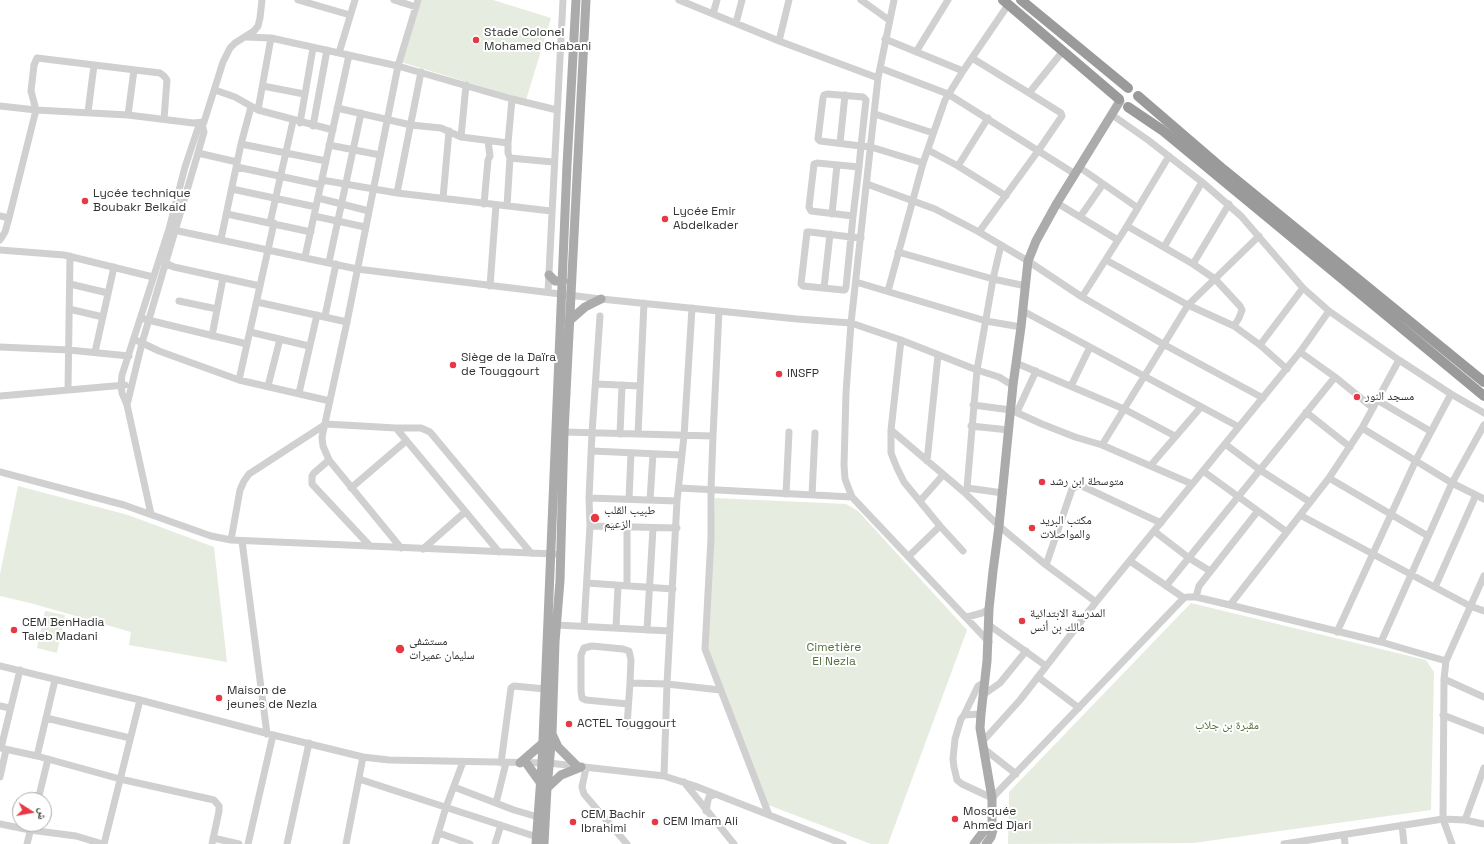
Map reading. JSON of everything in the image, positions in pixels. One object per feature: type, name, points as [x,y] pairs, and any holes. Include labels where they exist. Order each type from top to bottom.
[{"type":"highway","points":[[1021,0],[1128,88],[1136,91],[1138,96],[1222,174],[1484,396]]},
{"type":"highway","points":[[1006,3],[1123,103],[1222,174],[1484,382]]},
{"type":"highway","points":[[1123,103],[1120,93],[1128,88]]},
{"type":"highway","points":[[1123,103],[1135,104],[1138,96]]},
{"type":"main road","points":[[537,841],[538,817],[552,734],[569,321],[563,281],[567,165],[576,0]]},
{"type":"main road","points":[[546,763],[543,743],[550,554],[586,0]]},
{"type":"main road","points":[[990,842],[993,830],[992,798],[980,728],[989,642],[989,609],[992,571],[999,526],[1009,430],[1014,411],[1014,380],[1028,261],[1036,241],[1057,203],[1077,170],[1123,103]]},
{"type":"main road","points":[[548,275],[555,281],[563,281]]},
{"type":"main road","points":[[569,321],[584,307],[602,299]]},
{"type":"main road","points":[[543,785],[561,775],[582,767],[558,747],[552,734]]},
{"type":"main road","points":[[543,743],[523,764],[543,785],[544,844]]},
{"type":"main road","points":[[974,844],[987,827],[992,825]]},
{"type":"street","points":[[126,405],[142,343],[166,264],[185,166],[198,128],[203,123],[223,62],[230,48],[254,31],[258,26],[262,0]]},
{"type":"street","points":[[298,0],[350,15]]},
{"type":"street","points":[[339,53],[355,0]]},
{"type":"street","points":[[394,0],[417,3],[398,66],[347,322],[322,437],[323,446],[329,460],[401,548]]},
{"type":"street","points":[[548,292],[553,162],[563,0]]},
{"type":"street","points":[[713,14],[717,0]]},
{"type":"street","points":[[736,23],[742,0]]},
{"type":"street","points":[[779,41],[789,0]]},
{"type":"street","points":[[861,0],[889,20]]},
{"type":"street","points":[[894,0],[878,78],[851,323],[846,393],[844,465],[846,483],[852,497],[989,642]]},
{"type":"street","points":[[916,52],[948,0]]},
{"type":"street","points":[[683,1],[779,41],[878,78]]},
{"type":"street","points":[[888,291],[923,163],[948,94],[1006,3]]},
{"type":"street","points":[[246,37],[271,38],[398,66],[466,85],[512,100],[557,110]]},
{"type":"street","points":[[221,239],[241,144],[263,86],[271,38]]},
{"type":"street","points":[[885,39],[963,71]]},
{"type":"street","points":[[239,380],[268,250],[280,176],[304,94],[313,48]]},
{"type":"street","points":[[313,126],[327,50]]},
{"type":"street","points":[[1029,93],[1063,51]]},
{"type":"street","points":[[305,257],[349,56]]},
{"type":"street","points":[[0,240],[5,232],[9,218],[36,110],[31,91],[34,65],[37,58],[160,72],[166,80],[164,119]]},
{"type":"street","points":[[972,58],[1029,93],[1062,116],[979,232]]},
{"type":"street","points":[[88,112],[94,65]]},
{"type":"street","points":[[880,68],[948,94],[1038,151],[1104,184],[1138,208]]},
{"type":"street","points":[[128,115],[134,70]]},
{"type":"street","points":[[396,193],[421,72]]},
{"type":"street","points":[[461,137],[466,85]]},
{"type":"street","points":[[263,86],[304,94]]},
{"type":"street","points":[[215,90],[235,97],[255,109],[296,122],[333,130]]},
{"type":"street","points":[[861,238],[851,237],[830,234],[807,232],[800,282],[803,286],[845,290],[851,237],[853,216],[859,167],[861,146],[865,98],[845,95],[824,95],[818,137],[820,140],[861,146],[871,147],[923,163]]},
{"type":"street","points":[[840,143],[845,95]]},
{"type":"street","points":[[507,206],[510,158],[508,153],[508,143],[512,100]]},
{"type":"street","points":[[0,106],[36,110],[128,115],[203,123]]},
{"type":"street","points":[[337,108],[411,125],[441,128],[461,137],[508,143]]},
{"type":"street","points":[[329,262],[361,114]]},
{"type":"street","points":[[875,114],[933,133]]},
{"type":"street","points":[[958,166],[988,118]]},
{"type":"street","points":[[1111,119],[1169,156],[1229,204],[1259,236],[1303,288],[1329,311],[1399,360],[1451,394],[1484,413]]},
{"type":"street","points":[[151,514],[120,385],[153,277],[194,169],[204,132],[203,123]]},
{"type":"street","points":[[443,198],[449,131]]},
{"type":"street","points":[[484,204],[488,160],[490,156],[488,140]]},
{"type":"street","points":[[241,144],[326,162]]},
{"type":"street","points":[[329,145],[380,155]]},
{"type":"street","points":[[928,150],[958,166],[1006,196]]},
{"type":"street","points":[[198,153],[280,176],[322,183],[484,204],[552,211]]},
{"type":"street","points":[[1082,297],[1169,156]]},
{"type":"street","points":[[510,158],[553,162]]},
{"type":"street","points":[[853,216],[812,211],[809,207],[814,164],[859,167]]},
{"type":"street","points":[[832,214],[837,165]]},
{"type":"street","points":[[185,166],[194,169]]},
{"type":"street","points":[[1212,190],[1222,174]]},
{"type":"street","points":[[1164,247],[1202,182]]},
{"type":"street","points":[[867,184],[935,209],[979,232],[1028,261],[1082,297],[1163,344],[1263,398]]},
{"type":"street","points":[[1080,217],[1104,184]]},
{"type":"street","points":[[232,189],[316,207]]},
{"type":"street","points":[[318,198],[369,211]]},
{"type":"street","points":[[1057,203],[1118,240]]},
{"type":"street","points":[[1193,264],[1229,204]]},
{"type":"street","points":[[490,286],[496,205]]},
{"type":"street","points":[[227,214],[311,232]]},
{"type":"street","points":[[0,216],[9,218]]},
{"type":"street","points":[[314,216],[365,227]]},
{"type":"street","points":[[1127,226],[1193,264],[1215,279],[1242,310],[1234,326]]},
{"type":"street","points":[[172,230],[221,239],[357,269],[602,299],[791,319],[851,323],[901,340],[977,370],[1014,380]]},
{"type":"street","points":[[824,288],[830,234]]},
{"type":"street","points":[[1102,445],[1188,304],[1259,236]]},
{"type":"street","points":[[965,490],[977,370],[993,279],[1002,245]]},
{"type":"street","points":[[0,250],[70,256],[153,277]]},
{"type":"street","points":[[898,252],[993,279],[1026,286]]},
{"type":"street","points":[[68,390],[70,256]]},
{"type":"street","points":[[159,260],[166,264],[260,286]]},
{"type":"street","points":[[1106,260],[1188,304],[1234,326],[1260,345],[1286,369]]},
{"type":"street","points":[[325,316],[336,264]]},
{"type":"street","points":[[95,352],[114,267]]},
{"type":"street","points":[[212,336],[223,278]]},
{"type":"street","points":[[856,282],[986,321],[1021,327]]},
{"type":"street","points":[[70,284],[108,293]]},
{"type":"street","points":[[1260,345],[1303,288]]},
{"type":"street","points":[[179,301],[217,309]]},
{"type":"street","points":[[257,302],[347,322]]},
{"type":"street","points":[[638,434],[644,303]]},
{"type":"street","points":[[664,776],[670,631],[692,308]]},
{"type":"street","points":[[69,310],[103,317]]},
{"type":"street","points":[[719,311],[711,490],[711,538],[705,649],[769,815]]},
{"type":"street","points":[[1023,311],[1239,427]]},
{"type":"street","points":[[1016,774],[983,745],[1096,602],[1300,352],[1329,311]]},
{"type":"street","points":[[299,393],[317,315]]},
{"type":"street","points":[[584,626],[590,526],[589,498],[592,433],[600,316]]},
{"type":"street","points":[[141,318],[247,344]]},
{"type":"street","points":[[250,332],[309,346]]},
{"type":"street","points":[[134,339],[159,352],[239,380],[330,400]]},
{"type":"street","points":[[268,386],[280,339]]},
{"type":"street","points":[[901,340],[890,430],[891,453],[904,482],[940,526],[963,551]]},
{"type":"street","points":[[0,347],[69,350],[129,356]]},
{"type":"street","points":[[1071,386],[1090,347]]},
{"type":"street","points":[[1300,352],[1335,377],[1372,408]]},
{"type":"street","points":[[927,461],[938,355]]},
{"type":"street","points":[[1230,604],[1329,478],[1362,428],[1399,360]]},
{"type":"street","points":[[1016,363],[1124,409],[1175,436]]},
{"type":"street","points":[[1014,411],[1036,371]]},
{"type":"street","points":[[1166,586],[1335,377]]},
{"type":"street","points":[[0,396],[131,384]]},
{"type":"street","points":[[596,384],[640,386]]},
{"type":"street","points":[[620,434],[622,385]]},
{"type":"street","points":[[1337,632],[1416,460],[1451,394]]},
{"type":"street","points":[[1377,400],[1430,432]]},
{"type":"street","points":[[973,405],[1014,411],[1075,437],[1102,445],[1152,465],[1192,484]]},
{"type":"street","points":[[1152,465],[1201,407]]},
{"type":"street","points":[[1306,412],[1350,447]]},
{"type":"street","points":[[232,540],[240,490],[249,474],[326,424],[421,428],[430,432],[531,553]]},
{"type":"street","points":[[1381,642],[1452,482],[1484,425]]},
{"type":"street","points":[[971,426],[1009,430]]},
{"type":"street","points":[[396,428],[499,552]]},
{"type":"street","points":[[1362,428],[1452,482],[1482,497],[1435,587]]},
{"type":"street","points":[[890,430],[943,475],[965,490],[999,526],[1046,565],[1096,602]]},
{"type":"street","points":[[564,432],[713,436]]},
{"type":"street","points":[[786,494],[789,432]]},
{"type":"street","points":[[812,495],[815,433]]},
{"type":"street","points":[[351,488],[406,441]]},
{"type":"street","points":[[1225,444],[1260,470],[1310,502]]},
{"type":"street","points":[[592,451],[682,455]]},
{"type":"street","points":[[629,499],[631,453]]},
{"type":"street","points":[[650,500],[653,454]]},
{"type":"street","points":[[329,460],[314,473],[312,476],[312,484],[370,546]]},
{"type":"street","points":[[1203,471],[1286,532]]},
{"type":"street","points":[[0,472],[86,494],[151,514],[212,536],[232,540],[560,554]]},
{"type":"street","points":[[920,501],[943,475]]},
{"type":"street","points":[[1329,478],[1428,536]]},
{"type":"street","points":[[1046,565],[1072,489],[1077,486],[1082,486],[1161,523]]},
{"type":"street","points":[[679,488],[852,497]]},
{"type":"street","points":[[965,490],[1002,493]]},
{"type":"street","points":[[589,498],[678,501]]},
{"type":"street","points":[[423,549],[465,512]]},
{"type":"street","points":[[1196,597],[1199,586],[1257,512]]},
{"type":"street","points":[[1300,515],[1470,606],[1484,611]]},
{"type":"street","points":[[590,526],[677,528]]},
{"type":"street","points":[[908,556],[940,526]]},
{"type":"street","points":[[626,586],[627,528]]},
{"type":"street","points":[[647,630],[653,528]]},
{"type":"street","points":[[1154,531],[1189,558],[1210,571]]},
{"type":"street","points":[[242,541],[270,734],[261,792],[248,844]]},
{"type":"street","points":[[1130,561],[1184,598],[1196,597],[1230,604],[1381,642],[1446,661]]},
{"type":"street","points":[[1452,844],[1443,820],[1443,715],[1446,661],[1484,576]]},
{"type":"street","points":[[587,584],[673,589]]},
{"type":"street","points":[[616,628],[618,586]]},
{"type":"street","points":[[985,682],[978,686],[959,723],[955,739],[953,759],[955,775],[962,784],[992,798],[1184,598]]},
{"type":"street","points":[[967,617],[982,613],[989,609]]},
{"type":"street","points":[[557,625],[670,631]]},
{"type":"street","points":[[989,625],[1046,666]]},
{"type":"street","points":[[627,726],[631,660],[629,651],[592,646],[584,648],[581,655],[580,691],[582,698],[586,700],[628,704]]},
{"type":"street","points":[[983,695],[1000,682],[1026,651]]},
{"type":"street","points":[[0,666],[140,700],[270,734],[364,756],[389,760],[523,764],[546,763],[664,776],[684,782],[843,844]]},
{"type":"street","points":[[0,777],[10,708],[20,670]]},
{"type":"street","points":[[1038,677],[1079,708]]},
{"type":"street","points":[[1444,679],[1484,697]]},
{"type":"street","points":[[37,756],[55,680]]},
{"type":"street","points":[[630,683],[667,684],[720,690]]},
{"type":"street","points":[[496,803],[504,763],[511,688],[514,686],[545,689]]},
{"type":"street","points":[[52,831],[103,844],[140,700]]},
{"type":"street","points":[[0,706],[10,708]]},
{"type":"street","points":[[964,715],[981,714]]},
{"type":"street","points":[[1443,715],[1484,731]]},
{"type":"street","points":[[46,718],[130,738]]},
{"type":"street","points":[[287,844],[309,743]]},
{"type":"street","points":[[3,749],[37,756],[120,779],[214,800],[218,802],[220,811],[213,841],[239,844]]},
{"type":"street","points":[[346,844],[364,756]]},
{"type":"street","points":[[40,792],[48,759]]},
{"type":"street","points":[[435,844],[446,807],[464,762]]},
{"type":"street","points":[[582,767],[582,787],[584,794],[627,844]]},
{"type":"street","points":[[1465,820],[1484,768]]},
{"type":"street","points":[[359,779],[501,825],[537,841]]},
{"type":"street","points":[[684,782],[734,844]]},
{"type":"street","points":[[454,787],[538,817]]},
{"type":"street","points":[[706,811],[709,797],[715,794]]},
{"type":"street","points":[[1284,844],[1443,820],[1465,820],[1484,824]]},
{"type":"street","points":[[0,824],[12,825]]},
{"type":"street","points":[[494,844],[501,825]]},
{"type":"street","points":[[1402,825],[1404,844]]},
{"type":"street","points":[[27,844],[30,832]]},
{"type":"street","points":[[438,833],[470,844]]},
{"type":"street","points":[[1344,835],[1345,844]]},
{"type":"green space","name":"Stade Colonel Mohamed Chabani","points":[[420,0],[493,0],[551,18],[526,100],[401,62]]},
{"type":"green space","points":[[18,486],[128,515],[214,547],[227,662],[129,645],[131,632],[34,604],[0,596],[0,574]]},
{"type":"green space","name":"Cimetière El Nezla","points":[[715,498],[846,504],[858,511],[967,630],[888,844],[871,844],[768,805],[707,650]]},
{"type":"green space","name":"مقبرة بن جلاب","points":[[1191,603],[1426,660],[1434,672],[1431,810],[1193,843],[1008,844],[1009,792]]},
{"type":"green space","points":[[45,611],[65,615],[57,653],[37,648]]},
{"type":"place","name":"Stade Colonel Mohamed Chabani","points":[[476,40]]},
{"type":"place","name":"Lycée technique Boubakr Belkaid","points":[[85,201]]},
{"type":"place","name":"Lycée Emir Abdelkader","points":[[665,219]]},
{"type":"place","name":"Siège de la Daïra de Touggourt","points":[[453,365]]},
{"type":"place","name":"INSFP","points":[[779,374]]},
{"type":"place","name":"مسجد النور","points":[[1357,397]]},
{"type":"place","name":"متوسطة ابن رشد","points":[[1042,482]]},
{"type":"place","name":"طبيب القلب الزعيم","points":[[595,518]]},
{"type":"place","name":"مكتب البريد والمواصلات","points":[[1032,528]]},
{"type":"place","name":"المدرسة الابتدائية مالك بن أنس","points":[[1022,621]]},
{"type":"place","name":"CEM BenHadia Taleb Madani","points":[[14,630]]},
{"type":"place","name":"مستشفى سليمان عميرات","points":[[400,649]]},
{"type":"place","name":"Maison de jeunes de Nezla","points":[[219,698]]},
{"type":"place","name":"ACTEL Touggourt","points":[[569,724]]},
{"type":"place","name":"Mosquée Ahmed Djari","points":[[955,819]]},
{"type":"place","name":"CEM Bachir Ibrahimi","points":[[573,822]]},
{"type":"place","name":"CEM Imam Ali","points":[[655,822]]}]
